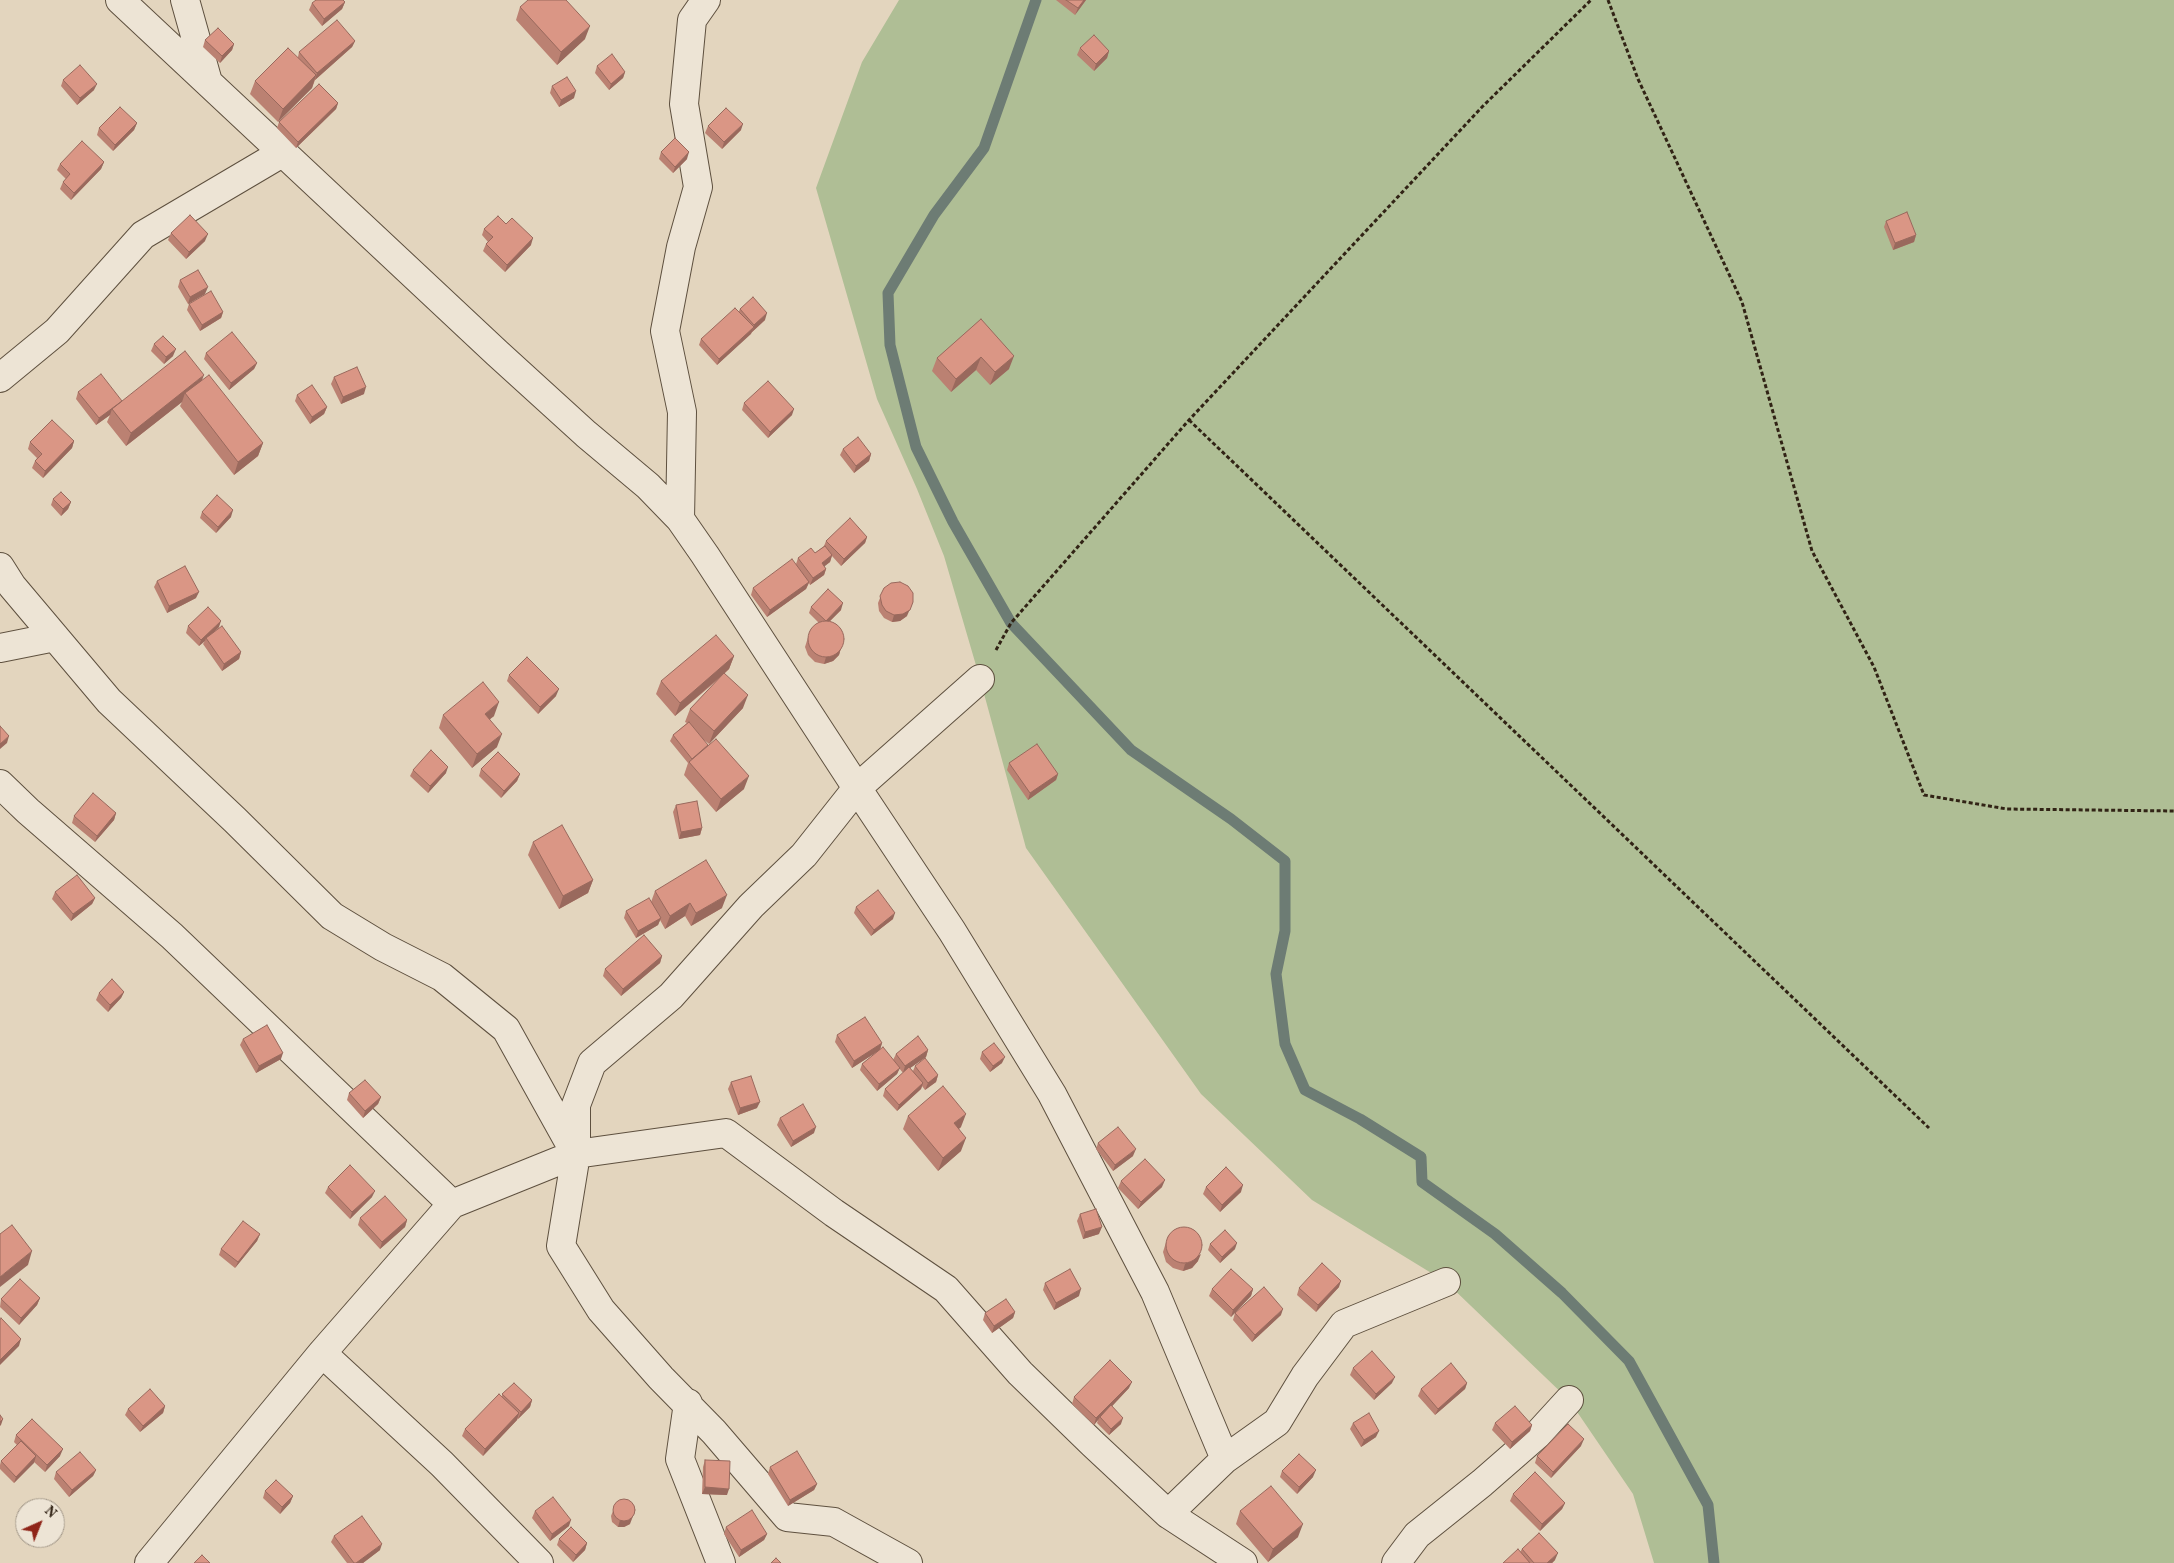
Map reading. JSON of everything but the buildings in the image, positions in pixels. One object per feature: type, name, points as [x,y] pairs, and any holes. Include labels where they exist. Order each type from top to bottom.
[{"type":"street","points":[[120,0],[579,428],[648,486],[680,519],[952,931],[1052,1094],[1155,1292],[1225,1459]]},
{"type":"street","points":[[185,0],[209,84]]},
{"type":"street","points":[[680,519],[682,412],[664,331],[682,247],[698,186],[684,104],[692,20],[706,0]]},
{"type":"street","points":[[0,378],[57,331],[143,235],[282,153]]},
{"type":"street","points":[[0,567],[12,586],[109,701],[235,820],[332,916],[383,947],[442,977],[506,1029],[576,1154]]},
{"type":"street","points":[[0,648],[55,637]]},
{"type":"street","points":[[908,1563],[834,1522],[787,1517],[688,1403],[661,1378],[601,1310],[561,1246],[576,1154],[576,1105],[592,1063],[670,996],[751,906],[804,855],[857,788],[980,679]]},
{"type":"street","points":[[0,784],[28,811],[172,936],[452,1204]]},
{"type":"street","points":[[149,1563],[322,1354],[452,1204],[576,1154],[726,1133],[834,1213],[946,1289],[1020,1373],[1168,1514],[1243,1563]]},
{"type":"street","points":[[1168,1514],[1225,1459],[1277,1422],[1305,1376],[1344,1324],[1446,1282]]},
{"type":"street","points":[[322,1354],[442,1464],[539,1563]]},
{"type":"street","points":[[1396,1563],[1417,1535],[1530,1441],[1569,1400]]},
{"type":"street","points":[[688,1403],[680,1459],[721,1563]]},
{"type":"path","points":[[980,679],[1011,623],[1189,420],[1482,107],[1591,0]]},
{"type":"path","points":[[1608,0],[1638,79],[1742,302],[1812,551],[1874,667],[1924,795],[2007,809],[2174,811]]},
{"type":"path","points":[[1189,420],[1929,1128]]},
{"type":"green space","points":[[899,0],[2174,0],[2174,1563],[1654,1563],[1633,1494],[1569,1400],[1446,1282],[1312,1200],[1201,1094],[1026,848],[944,556],[877,399],[816,188],[862,62]]},
{"type":"waterway","points":[[1036,0],[984,148],[934,215],[888,293],[890,345],[916,447],[953,522],[1011,623],[1131,750],[1231,819],[1285,861],[1285,931],[1276,974],[1285,1044],[1305,1090],[1360,1119],[1421,1157],[1422,1182],[1495,1234],[1562,1293],[1629,1361],[1708,1505],[1714,1563]]}]
